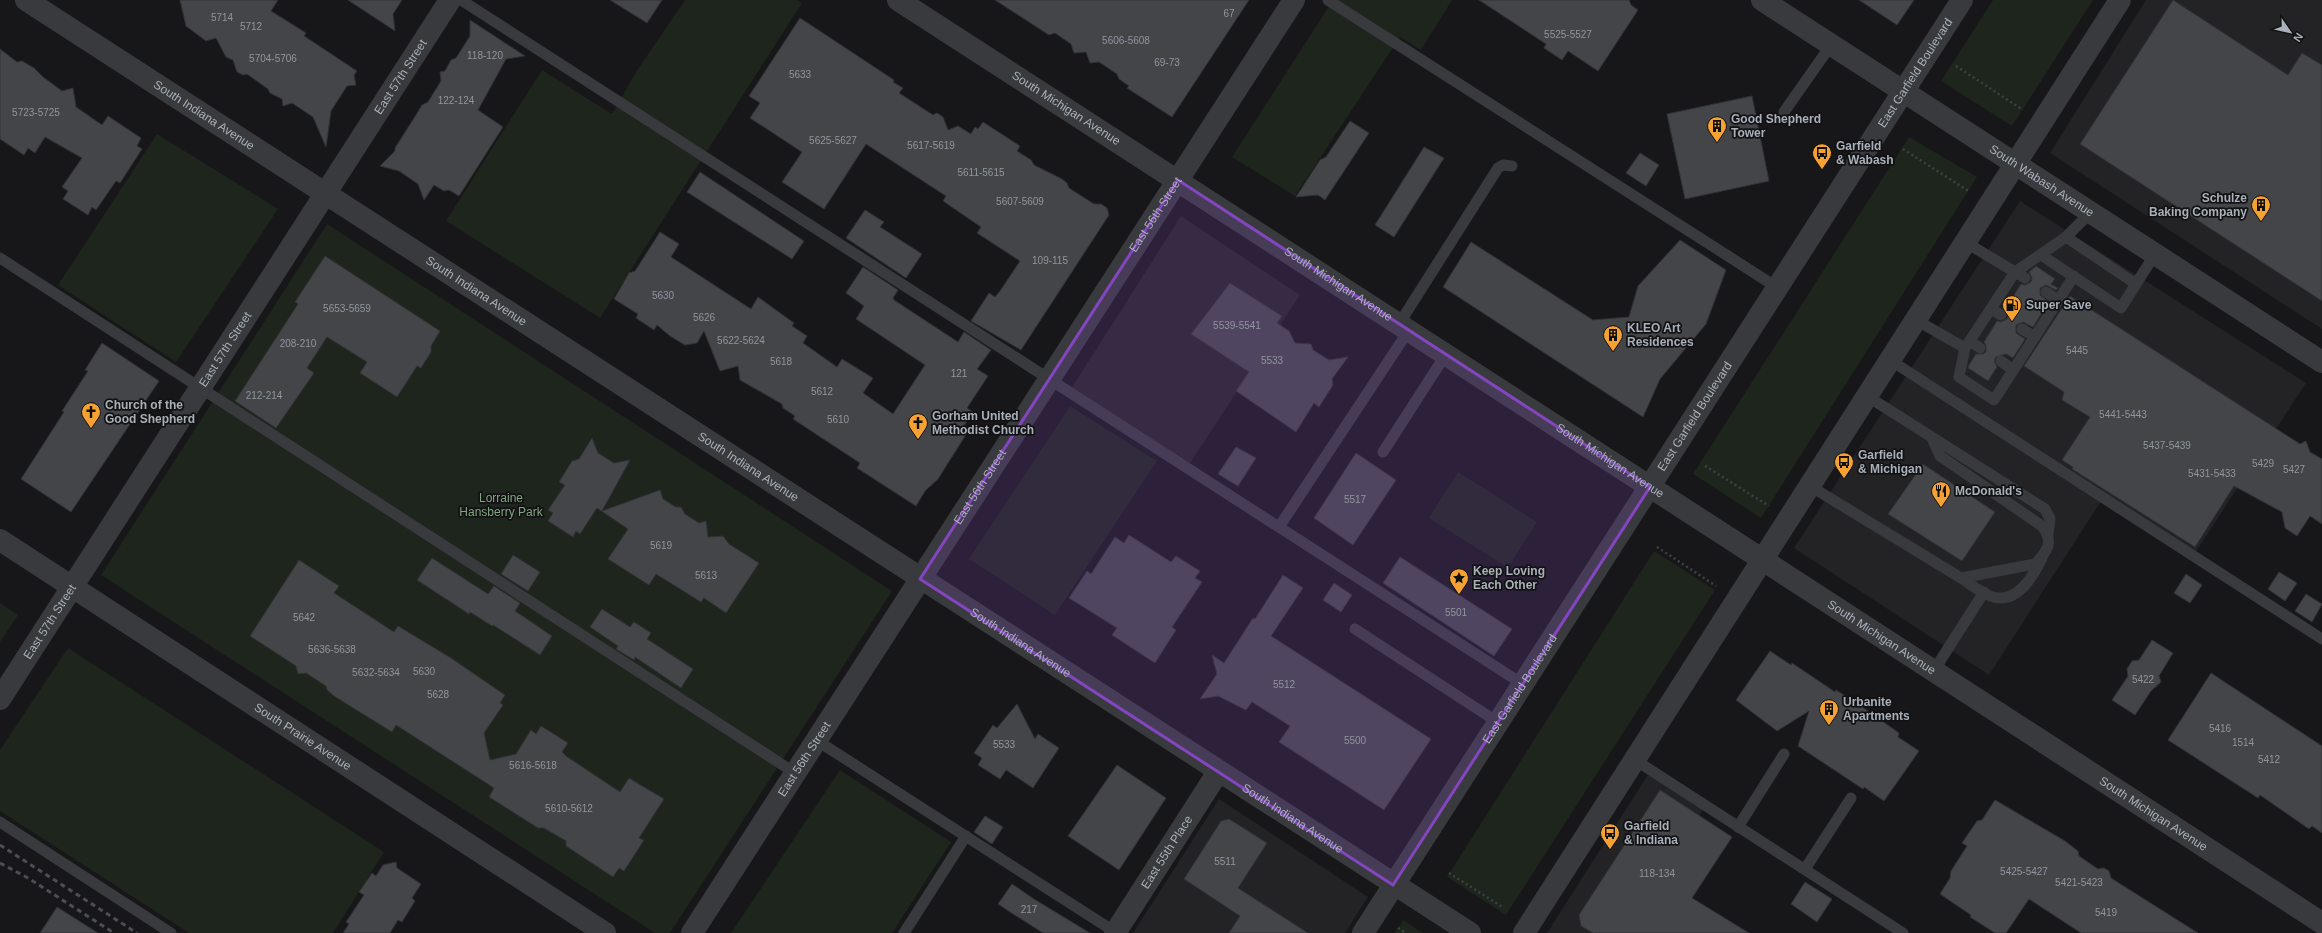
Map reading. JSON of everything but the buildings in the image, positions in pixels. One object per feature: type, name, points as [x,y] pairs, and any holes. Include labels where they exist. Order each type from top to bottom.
[{"type":"street","name":"South Indiana Avenue","points":[[26,0],[1218,772],[1470,933]]},
{"type":"street","name":"East 57th Street","points":[[0,699],[450,0]]},
{"type":"street","name":"South Michigan Avenue","points":[[898,0],[1178,180],[1762,561],[2322,923]]},
{"type":"street","name":"South Wabash Avenue","points":[[1762,0],[2322,362]]},
{"type":"street","name":"East Garfield Boulevard","points":[[1363,933],[1524,685],[1962,0]]},
{"type":"street","points":[[1524,933],[2120,0]]},
{"type":"street","name":"East 56th Street","points":[[692,933],[1292,1]]},
{"type":"street","name":"South Prairie Avenue","points":[[0,540],[605,933]]},
{"type":"street","name":"East 55th Place","points":[[1115,932],[1218,772]]},
{"type":"lane","points":[[461,0],[1524,685]]},
{"type":"lane","points":[[1328,0],[1778,288]]},
{"type":"lane","points":[[1784,112],[1831,45]]},
{"type":"lane","points":[[1279,527],[1404,327],[1498,168],[1503,165],[1512,166]]},
{"type":"lane","points":[[2074,276],[1994,400],[1959,377],[1967,345],[2015,272],[2066,237],[2090,213]]},
{"type":"lane","points":[[2066,237],[2136,284]]},
{"type":"lane","points":[[1965,242],[2025,278]]},
{"type":"lane","points":[[2041,255],[2121,308],[2155,254]]},
{"type":"lane","points":[[0,258],[795,773]]},
{"type":"lane","points":[[2046,292],[2058,300]]},
{"type":"lane","points":[[1991,309],[2001,315]]},
{"type":"lane","points":[[1916,320],[1967,345],[1980,348]]},
{"type":"lane","points":[[2022,329],[2035,337]]},
{"type":"lane","points":[[1383,452],[1446,354]]},
{"type":"lane","points":[[1890,360],[2322,639]]},
{"type":"lane","points":[[2001,361],[2013,370]]},
{"type":"lane","points":[[1810,486],[1984,592],[2001,598],[2018,592],[2029,581],[2049,543],[2048,534],[2050,519],[2045,509],[1867,396]]},
{"type":"lane","points":[[1961,578],[2035,564],[2042,557]]},
{"type":"lane","points":[[1933,672],[1984,592]]},
{"type":"lane","points":[[1355,629],[1499,723]]},
{"type":"lane","points":[[816,740],[1115,932]]},
{"type":"lane","points":[[1738,827],[1784,754]]},
{"type":"lane","points":[[1635,760],[1903,933]]},
{"type":"lane","points":[[1805,869],[1851,798]]},
{"type":"lane","points":[[0,822],[171,933]]},
{"type":"lane","points":[[904,933],[966,836]]},
{"type":"path","points":[[1956,66],[2025,111]]},
{"type":"path","points":[[1903,149],[1970,192]]},
{"type":"path","points":[[1706,466],[1770,507]]},
{"type":"path","points":[[1658,547],[1716,586]]},
{"type":"path","points":[[1449,873],[1504,908]]},
{"type":"path","points":[[1398,928],[1406,933]]},
{"type":"highlighted area","points":[[1178,180],[1650,487],[1393,885],[920,579]]},
{"type":"shaded area","name":"Schulze Baking Company","points":[[2146,0],[2322,0],[2322,329],[2050,153]]},
{"type":"shaded area","points":[[2020,201],[2306,383],[2193,556],[2103,498],[1989,675],[1794,548]]},
{"type":"shaded area","points":[[1181,216],[1300,295],[1187,468],[1069,392]]},
{"type":"shaded area","points":[[1651,770],[1706,805],[1623,933],[1547,933]]},
{"type":"shaded area","points":[[1219,799],[1368,897],[1345,933],[1133,933]]},
{"type":"green space","points":[[685,0],[797,0],[802,3],[600,318],[446,221],[542,70],[612,114],[636,72]]},
{"type":"green space","points":[[1333,0],[1452,0],[1421,50],[1400,37],[1295,196],[1232,157]]},
{"type":"green space","points":[[1993,0],[2093,0],[2012,126],[1941,81]]},
{"type":"green space","points":[[157,134],[278,209],[176,362],[58,285]]},
{"type":"green space","points":[[1909,137],[1977,177],[1761,518],[1693,474]]},
{"type":"green space","name":"Lorraine Hansberry Park","points":[[327,224],[892,591],[670,933],[655,933],[101,575]]},
{"type":"green space","points":[[1070,406],[1157,461],[1055,615],[969,559]]},
{"type":"green space","points":[[1458,472],[1537,522],[1508,568],[1429,518]]},
{"type":"green space","points":[[1654,551],[1715,590],[1506,915],[1447,877]]},
{"type":"green space","points":[[0,603],[18,615],[0,642]]},
{"type":"green space","points":[[68,648],[384,852],[333,933],[189,933],[0,811],[0,750]]},
{"type":"green space","points":[[840,770],[951,842],[892,933],[731,933]]},
{"type":"green space","points":[[1403,920],[1423,933],[1395,933]]},
{"type":"railway","points":[[0,845],[137,933]]},
{"type":"railway","points":[[0,863],[28,878],[114,933]]},
{"type":"place","name":"Good Shepherd Tower","points":[[1717,143]]},
{"type":"place","name":"Garfield & Wabash","points":[[1822,170]]},
{"type":"place","name":"Schulze Baking Company","points":[[2261,222]]},
{"type":"place","name":"Super Save","points":[[2012,322]]},
{"type":"place","name":"KLEO Art Residences","points":[[1613,352]]},
{"type":"place","name":"Church of the Good Shepherd","points":[[91,429]]},
{"type":"place","name":"Gorham United Methodist Church","points":[[918,440]]},
{"type":"place","name":"Garfield & Michigan","points":[[1844,479]]},
{"type":"place","name":"McDonald's","points":[[1941,508]]},
{"type":"place","name":"Keep Loving Each Other","points":[[1459,595]]},
{"type":"place","name":"Urbanite Apartments","points":[[1829,726]]},
{"type":"place","name":"Garfield & Indiana","points":[[1610,850]]}]
